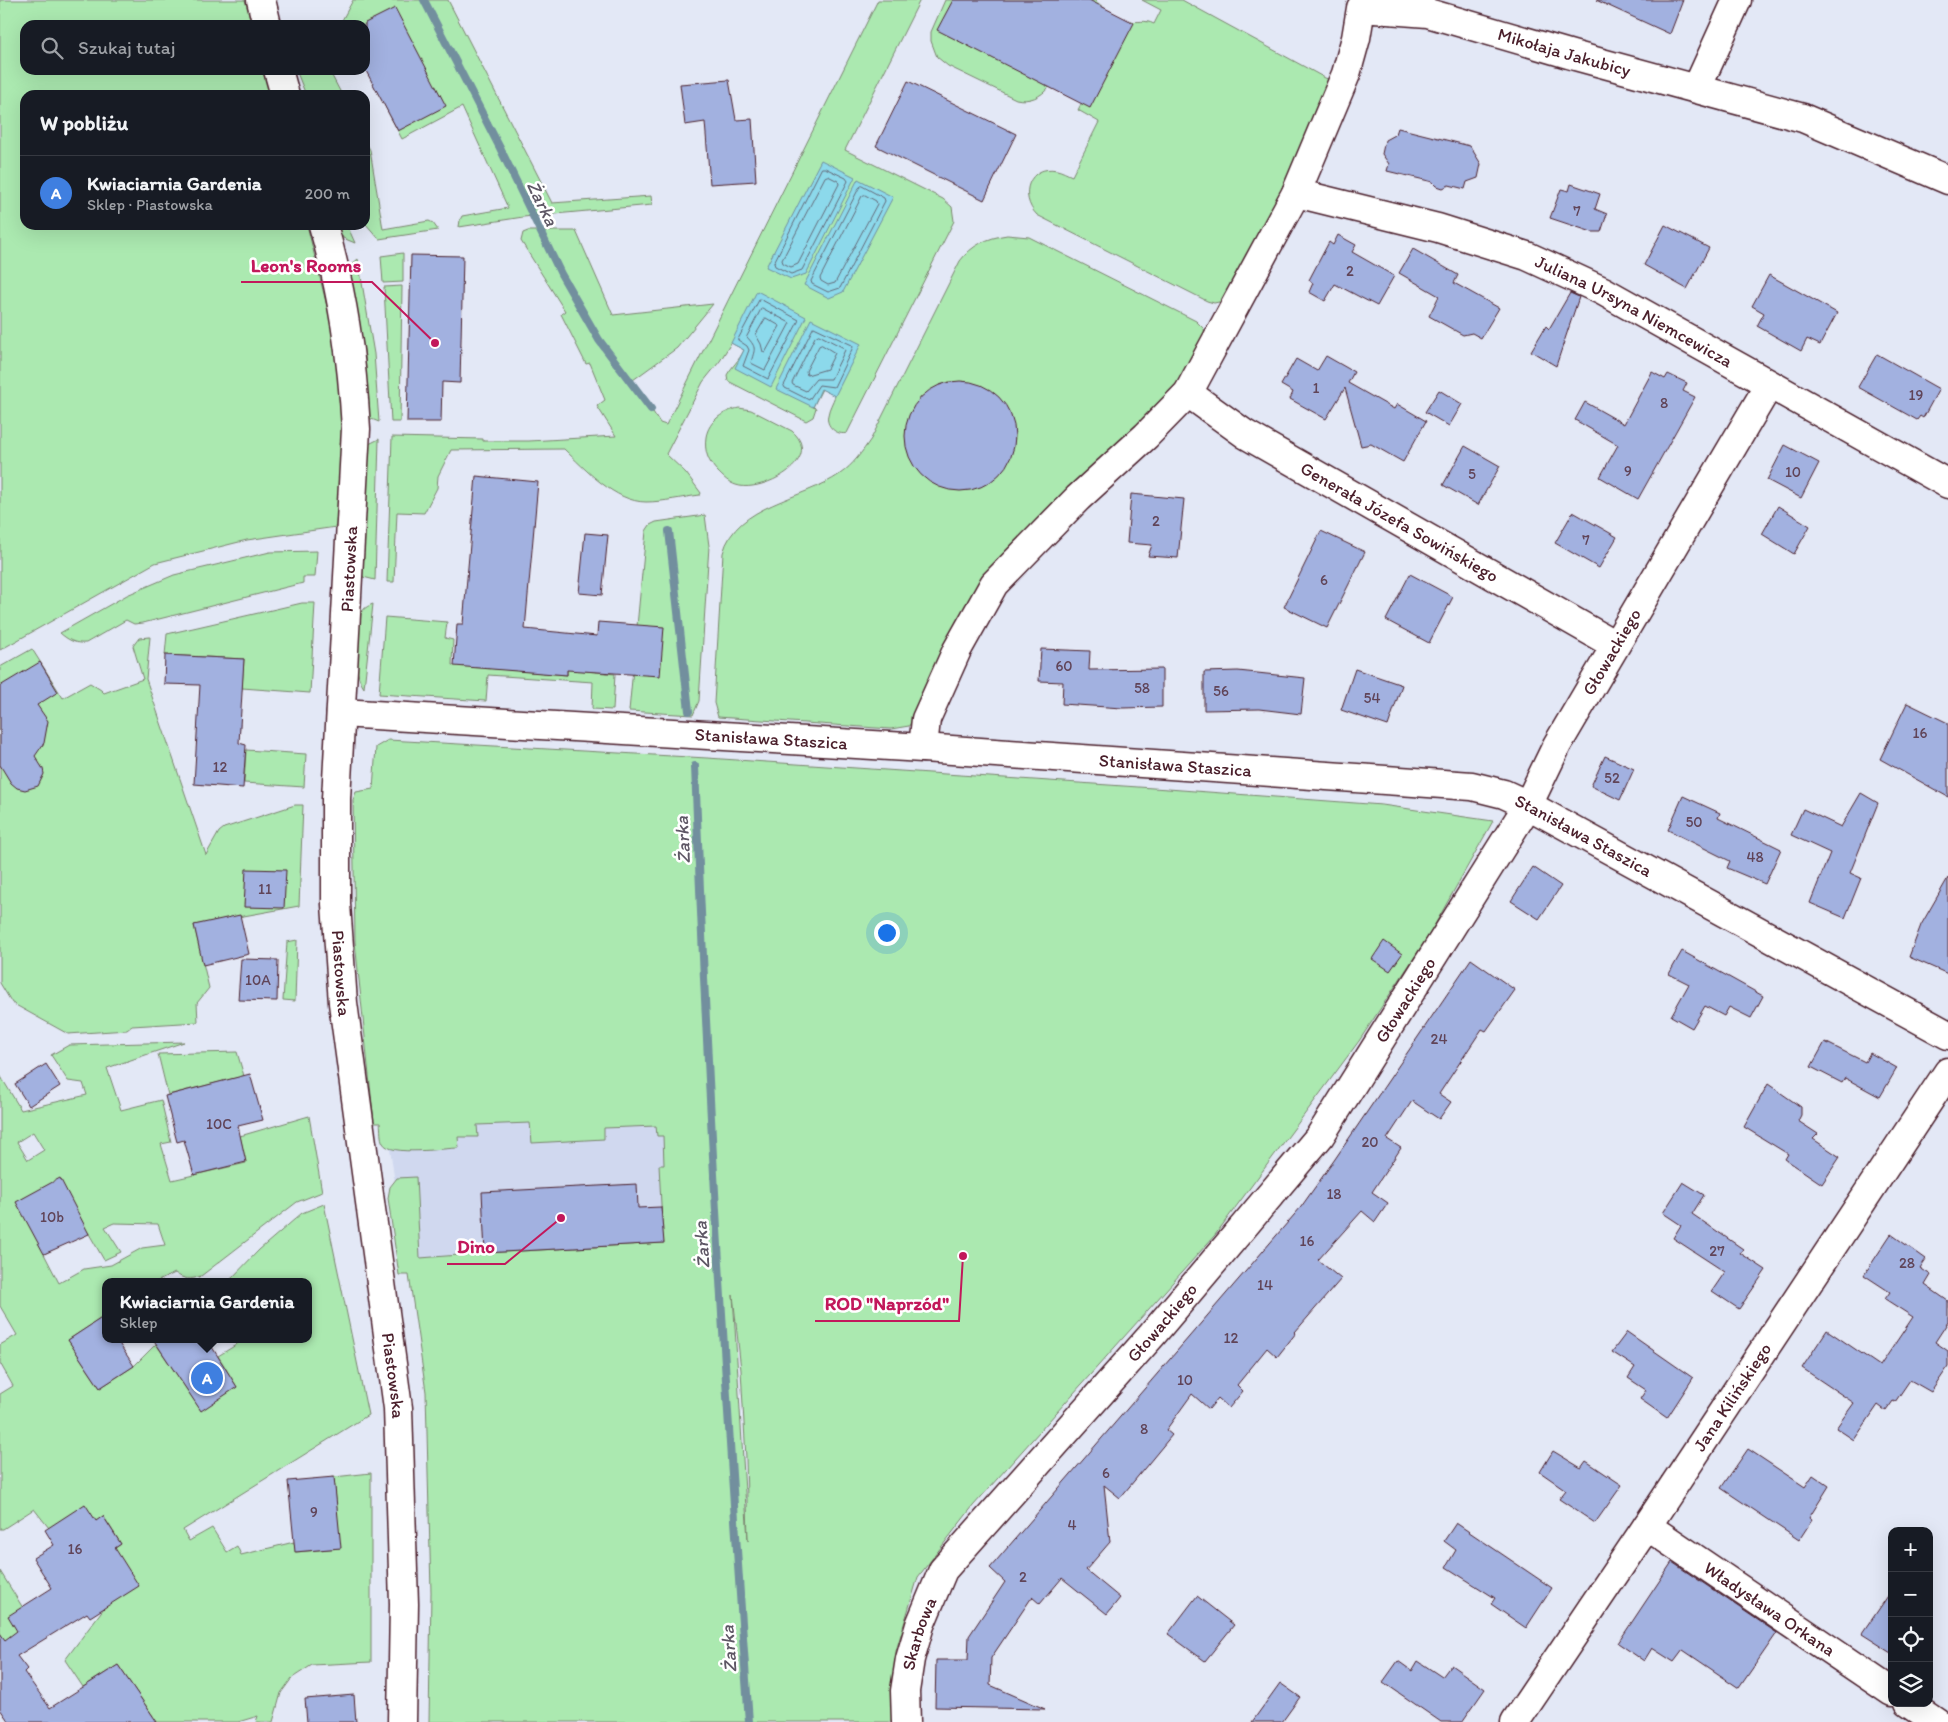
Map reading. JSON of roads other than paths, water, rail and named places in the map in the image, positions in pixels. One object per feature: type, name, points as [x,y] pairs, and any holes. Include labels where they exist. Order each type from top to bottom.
[{"type":"street","points":[[261,0],[266,20]]},
{"type":"street","points":[[1697,88],[1737,0]]},
{"type":"street","name":"Mikołaja Jakubicy","points":[[923,748],[926,719],[956,650],[994,584],[1078,498],[1146,436],[1188,392],[1296,193],[1346,74],[1356,38],[1360,4],[1428,13],[1572,55],[1803,118],[1948,180]]},
{"type":"street","points":[[279,75],[284,90]]},
{"type":"street","name":"Juliana Ursyna Niemcewicza","points":[[1296,193],[1438,228],[1527,256],[1603,291],[1948,484]]},
{"type":"street","name":"Piastowska","points":[[324,230],[347,328],[354,380],[356,429],[335,842],[336,904],[343,1003],[398,1408],[404,1604],[402,1722]]},
{"type":"street","name":"Głowackiego","points":[[957,1554],[1152,1335],[1320,1136],[1528,805],[1557,745],[1769,385]]},
{"type":"street","name":"Generała Józefa Sowińskiego","points":[[1188,392],[1245,434],[1615,645]]},
{"type":"street","name":"Stanisława Staszica","points":[[341,713],[923,748],[1472,786],[1504,794],[1528,805],[1948,1036]]},
{"type":"street","name":"Jana Kilińskiego","points":[[1515,1722],[1948,1072]]},
{"type":"street","name":"Władysława Orkana","points":[[1647,1526],[1888,1689]]},
{"type":"street","name":"Skarbowa","points":[[906,1722],[904,1691],[917,1634],[943,1570],[957,1554]]},
{"type":"street","points":[[1915,1707],[1937,1722]]},
{"type":"water","points":[[821,160],[855,177],[806,274],[791,279],[766,267]]},
{"type":"water","points":[[858,179],[893,197],[843,292],[829,298],[804,285]]},
{"type":"water","points":[[757,291],[806,317],[771,387],[735,368],[744,350],[731,343]]},
{"type":"water","points":[[811,319],[861,344],[835,396],[821,389],[813,407],[776,389]]},
{"type":"waterway","name":"Żarka","points":[[424,0],[500,148],[561,274],[599,340],[651,409]]},
{"type":"waterway","name":"Żarka","points":[[669,531],[689,711]]},
{"type":"waterway","name":"Żarka","points":[[695,766],[718,1244],[749,1722]]},
{"type":"place","name":"Leon's Rooms","points":[[435,343]]},
{"type":"place","name":"Dino","points":[[561,1218]]},
{"type":"place","name":"ROD \"Naprzód\"","points":[[963,1256]]},
{"type":"place","name":"Kwiaciarnia Gardenia","points":[[207,1378]]}]
